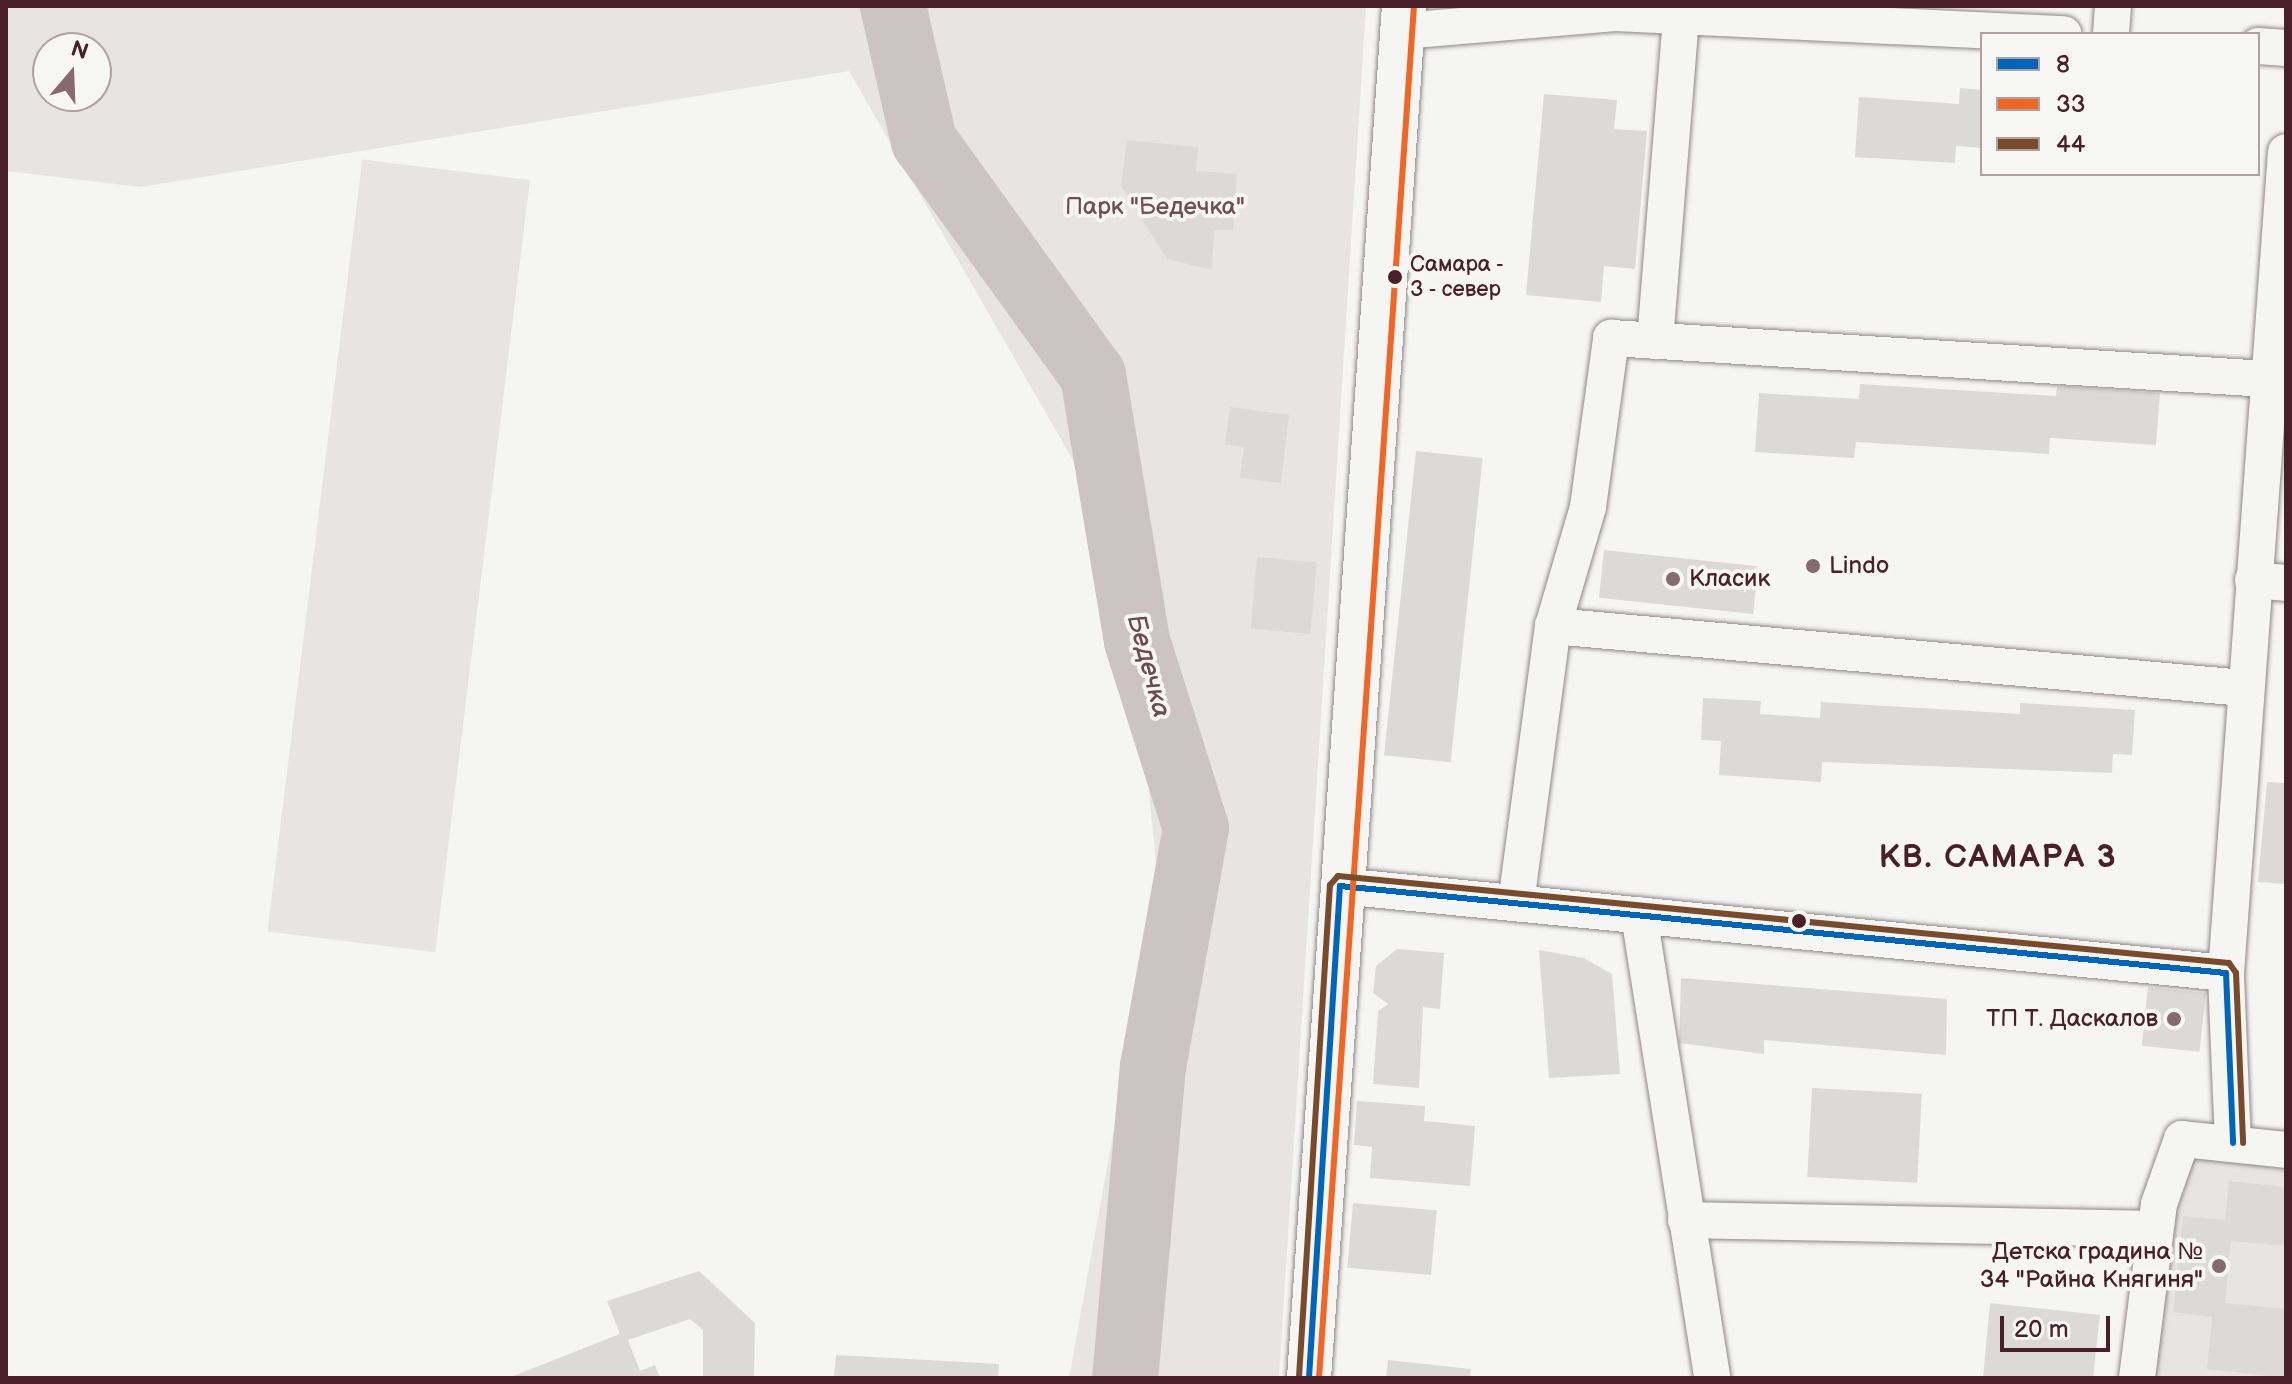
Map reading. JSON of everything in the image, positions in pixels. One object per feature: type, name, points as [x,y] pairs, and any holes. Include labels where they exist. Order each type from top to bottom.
[{"type":"street","points":[[2111,32],[2113,6]]},
{"type":"street","points":[[1655,341],[1681,15]]},
{"type":"street","points":[[1309,1378],[1340,886],[1403,18],[1681,15],[2024,32]]},
{"type":"street","points":[[2260,46],[2286,48]]},
{"type":"street","points":[[2233,1143],[2226,973],[2244,688],[2270,581],[2267,379],[2286,152]]},
{"type":"street","points":[[1516,903],[1553,626],[1588,507],[1611,338],[2267,379]]},
{"type":"street","points":[[1553,626],[2244,688]]},
{"type":"street","points":[[1340,886],[2226,973]]},
{"type":"street","points":[[1639,915],[1712,1378]]},
{"type":"street","points":[[2137,1378],[2155,1229],[2182,1139],[2286,1150]]},
{"type":"street","points":[[1686,1220],[2155,1229]]},
{"type":"shaded area","name":"Детска градина № 34 \"Райна Княгиня\"","points":[[2165,1142],[2286,1154],[2286,1378],[2142,1378]]},
{"type":"green space","name":"Парк \"Бедечка\"","points":[[6,6],[1366,6],[1279,1378],[1069,1378],[1158,885],[1146,761],[1088,486],[849,71],[141,187],[6,171]]},
{"type":"green space","points":[[362,159],[530,180],[435,952],[267,932]]},
{"type":"building","points":[[1960,88],[1980,90],[1980,148],[1956,146],[1955,163],[1855,157],[1859,97],[1959,104]]},
{"type":"building","points":[[1544,94],[1617,100],[1614,129],[1647,131],[1635,269],[1604,266],[1601,302],[1526,295]]},
{"type":"building","points":[[1127,140],[1198,147],[1196,171],[1237,174],[1233,230],[1214,230],[1212,270],[1167,259],[1121,186]]},
{"type":"building","points":[[1860,384],[2056,396],[2057,386],[2160,393],[2156,445],[2050,438],[2049,454],[1856,442],[1854,458],[1755,452],[1759,393],[1859,399]]},
{"type":"building","points":[[1230,407],[1289,415],[1281,483],[1240,478],[1244,447],[1225,445]]},
{"type":"building","points":[[1416,451],[1483,458],[1451,762],[1384,755]]},
{"type":"building","points":[[1604,550],[1758,566],[1753,614],[1599,598]]},
{"type":"building","points":[[1257,557],[1317,562],[1310,634],[1251,629]]},
{"type":"building","points":[[1703,698],[1761,701],[1760,714],[1820,718],[1821,702],[2020,714],[2020,703],[2135,710],[2132,755],[2113,754],[2112,773],[1822,762],[1821,782],[1719,775],[1721,741],[1701,740]]},
{"type":"building","points":[[2267,782],[2286,783],[2286,884],[2258,882]]},
{"type":"building","points":[[1397,949],[1444,953],[1440,1009],[1423,1007],[1419,1088],[1373,1084],[1378,1011],[1388,1004],[1373,993],[1376,966]]},
{"type":"building","points":[[1539,950],[1584,958],[1612,974],[1620,1074],[1549,1078]]},
{"type":"building","points":[[1681,978],[1947,999],[1946,1055],[1764,1040],[1764,1054],[1679,1043]]},
{"type":"building","name":"ТП Т. Даскалов","points":[[2148,987],[2206,993],[2200,1052],[2142,1046]]},
{"type":"building","points":[[1812,1088],[1922,1094],[1917,1183],[1807,1177]]},
{"type":"building","points":[[1357,1101],[1425,1106],[1424,1121],[1475,1126],[1470,1186],[1370,1178],[1372,1147],[1354,1145]]},
{"type":"building","points":[[2229,1181],[2286,1187],[2286,1246],[2231,1241],[2225,1303],[2286,1309],[2286,1378],[2207,1369],[2212,1317],[2173,1312],[2183,1216],[2225,1220]]},
{"type":"building","points":[[1353,1203],[1437,1210],[1431,1275],[1347,1268]]},
{"type":"building","points":[[699,1271],[755,1323],[754,1378],[703,1378],[703,1330],[690,1319],[628,1340],[640,1371],[655,1365],[660,1378],[508,1378],[620,1334],[607,1301]]},
{"type":"building","points":[[1990,1303],[2100,1315],[2093,1378],[1983,1378]]},
{"type":"building","points":[[836,1355],[999,1364],[998,1378],[834,1378]]},
{"type":"building","points":[[1388,1360],[1471,1369],[1470,1378],[1386,1378]]},
{"type":"waterway","name":"Бедечка","points":[[893,6],[924,141],[1093,375],[1137,641],[1196,828],[1153,1066],[1125,1378]]},
{"type":"transit line","name":"33","points":[[1319,1378],[1414,7]]},
{"type":"transit line","name":"44","points":[[1299,1377],[1330,885],[1338,876],[2229,963],[2236,973],[2243,1143]]},
{"type":"transit line","name":"8","points":[[1340,886],[2226,973]]},
{"type":"transit line","name":"8","points":[[1309,1378],[1340,886]]},
{"type":"transit line","name":"8","points":[[2226,973],[2233,1143]]},
{"type":"place","name":"Самара - 3 - север","points":[[1395,277]]},
{"type":"place","name":"Lindo","points":[[1813,566]]},
{"type":"place","name":"Класик","points":[[1673,579]]},
{"type":"place","name":"ТП Т. Даскалов","points":[[2174,1019]]},
{"type":"place","name":"Детска градина № 34 \"Райна Княгиня\"","points":[[2219,1266]]},
{"type":"district","name":"КВ. САМАРА 3","points":[[1998,858]]}]
